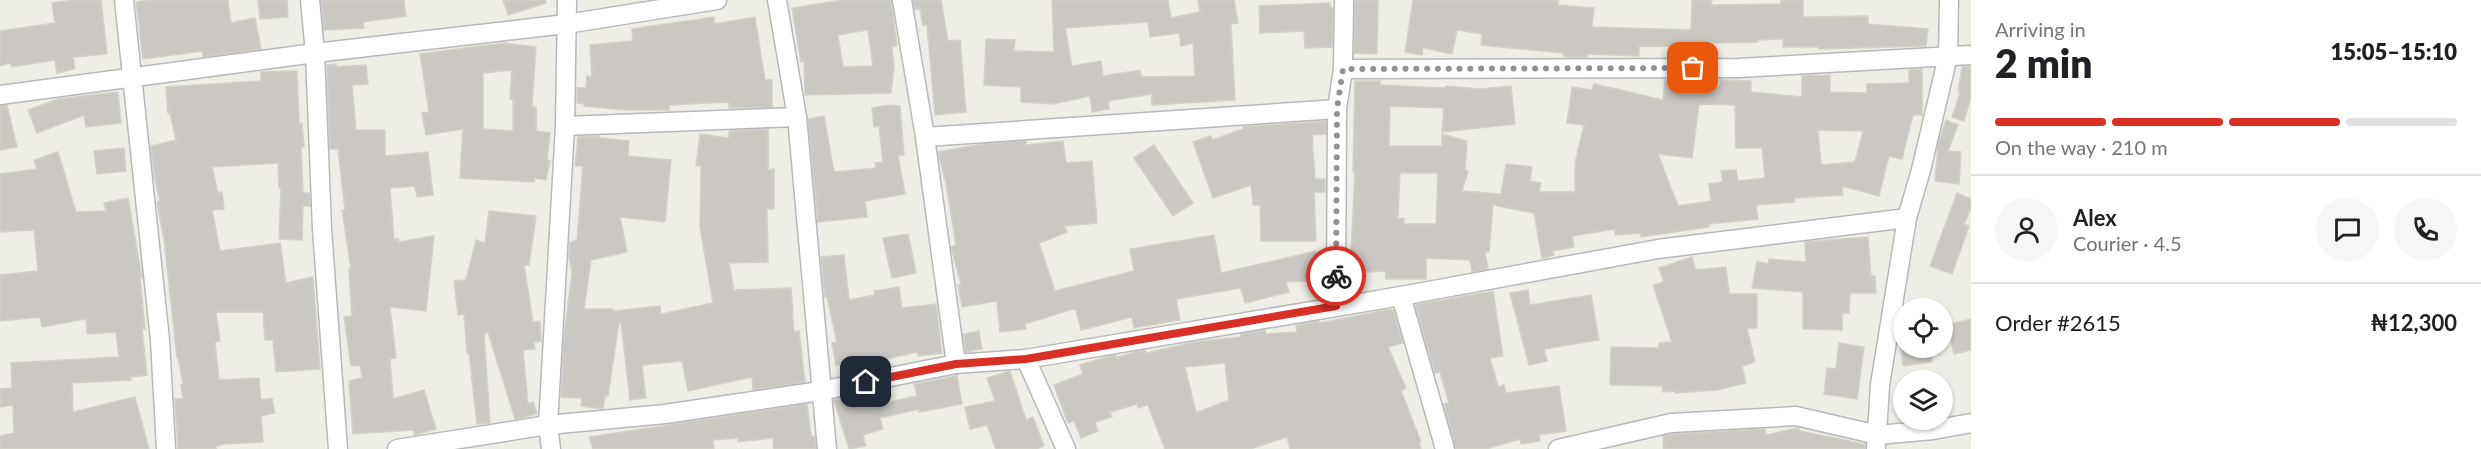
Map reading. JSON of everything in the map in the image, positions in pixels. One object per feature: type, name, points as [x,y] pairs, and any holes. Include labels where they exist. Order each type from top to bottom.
[{"type":"street","points":[[124,0],[160,340],[166,449]]},
{"type":"street","points":[[310,0],[315,53],[321,229],[338,449]]},
{"type":"street","points":[[551,449],[548,425],[565,126],[567,0]]},
{"type":"street","points":[[0,95],[315,53],[566,24],[717,0]]},
{"type":"street","points":[[777,0],[797,117],[826,449]]},
{"type":"street","points":[[902,0],[925,137],[956,364]]},
{"type":"street","points":[[1336,306],[1337,109],[1343,69],[1344,0]]},
{"type":"street","points":[[1877,442],[1880,385],[1907,218],[1948,56],[1949,0]]},
{"type":"street","points":[[1343,69],[1739,68],[1971,55]]},
{"type":"street","points":[[925,137],[1337,109]]},
{"type":"street","points":[[565,126],[797,117]]},
{"type":"street","points":[[397,449],[548,425],[665,414],[820,391],[956,364],[1026,359],[1401,296],[1658,249],[1907,218]]},
{"type":"street","points":[[1401,296],[1445,449]]},
{"type":"street","points":[[1026,359],[1066,449]]},
{"type":"street","points":[[1558,449],[1671,423],[1796,416],[1877,442],[1971,423]]},
{"type":"building","points":[[101,0],[107,54],[73,57],[75,69],[57,73],[55,60],[12,67],[10,63],[0,66],[0,31],[55,23],[52,3]]},
{"type":"building","points":[[228,0],[231,23],[255,18],[261,49],[203,57],[203,51],[143,59],[136,2]]},
{"type":"building","points":[[258,0],[287,0],[288,17],[260,19]]},
{"type":"building","points":[[321,0],[404,0],[406,16],[363,22],[364,28],[324,30]]},
{"type":"building","points":[[503,0],[545,0],[546,3],[508,15]]},
{"type":"building","points":[[843,0],[891,0],[897,46],[892,47],[894,67],[891,93],[805,95],[804,61],[801,62],[792,8]],"holes":[[[868,30],[873,66],[843,67],[838,35]]]},
{"type":"building","points":[[913,0],[941,0],[948,41],[960,40],[966,112],[935,115],[927,25],[923,25],[920,9],[915,9]]},
{"type":"building","points":[[1052,0],[1168,0],[1171,18],[1200,12],[1198,0],[1234,0],[1238,23],[1231,24],[1235,100],[1152,105],[1152,94],[1108,101],[1109,109],[1092,112],[1090,96],[1053,104],[1021,102],[1021,87],[984,85],[986,39],[1015,40],[1014,51],[1054,52]],"holes":[[[1148,22],[1150,37],[1179,33],[1181,46],[1193,43],[1195,76],[1141,77],[1140,70],[1103,76],[1101,61],[1072,66],[1065,28]]]},
{"type":"building","points":[[1355,0],[1378,0],[1377,54],[1354,53]]},
{"type":"building","points":[[1413,0],[1559,0],[1558,5],[1594,8],[1592,27],[1691,30],[1692,0],[1712,0],[1711,5],[1781,4],[1781,0],[1803,0],[1803,17],[1868,16],[1868,24],[1928,29],[1926,46],[1819,49],[1819,47],[1783,47],[1783,39],[1709,43],[1709,47],[1639,46],[1639,56],[1588,54],[1587,57],[1481,45],[1482,34],[1457,30],[1452,54],[1423,48],[1422,55],[1405,52]]},
{"type":"building","points":[[1330,3],[1330,8],[1333,8],[1332,47],[1305,48],[1304,31],[1260,33],[1259,6]]},
{"type":"building","points":[[714,17],[714,24],[755,17],[765,80],[772,80],[772,107],[729,108],[729,102],[669,105],[669,110],[627,110],[584,106],[585,104],[577,103],[577,88],[586,88],[587,76],[592,77],[590,45],[633,41],[632,29]]},
{"type":"building","points":[[504,43],[536,47],[532,107],[536,107],[536,131],[550,133],[547,160],[550,161],[546,180],[535,178],[534,182],[460,178],[463,129],[426,135],[422,113],[429,112],[420,54]],"holes":[[[512,70],[510,99],[513,99],[513,131],[483,129],[483,73]]]},
{"type":"building","points":[[336,64],[336,67],[366,65],[368,84],[352,85],[356,130],[385,130],[385,156],[428,152],[433,195],[417,197],[415,186],[390,188],[394,240],[398,239],[399,242],[434,236],[426,311],[390,307],[396,358],[390,359],[393,399],[424,390],[436,429],[415,435],[413,430],[353,434],[349,381],[362,378],[360,365],[351,366],[344,317],[352,316],[349,269],[351,269],[342,210],[345,210],[338,149],[330,149],[327,65]]},
{"type":"building","points":[[1971,66],[1971,97],[1964,121],[1952,117],[1960,93],[1958,92],[1962,67]]},
{"type":"building","points":[[1922,69],[1922,115],[1913,115],[1902,159],[1889,156],[1879,196],[1842,186],[1843,195],[1794,198],[1795,202],[1756,205],[1758,219],[1708,224],[1709,227],[1641,237],[1640,233],[1615,235],[1615,229],[1572,236],[1574,247],[1553,251],[1554,255],[1542,258],[1534,213],[1493,205],[1489,252],[1485,252],[1488,269],[1472,272],[1470,260],[1426,258],[1426,279],[1386,279],[1386,271],[1350,273],[1355,172],[1353,172],[1355,81],[1380,81],[1380,85],[1445,88],[1446,86],[1480,89],[1511,86],[1515,124],[1442,132],[1444,108],[1390,106],[1389,146],[1442,146],[1442,134],[1467,141],[1465,170],[1468,171],[1462,191],[1501,194],[1506,164],[1532,167],[1530,181],[1541,183],[1539,192],[1575,192],[1575,163],[1584,125],[1567,123],[1572,87],[1592,90],[1594,84],[1663,100],[1665,80],[1720,86],[1720,80],[1751,81],[1751,92],[1802,97],[1802,76],[1830,75],[1830,92],[1867,93],[1867,84],[1909,83],[1909,70]],"holes":[[[1699,104],[1735,105],[1736,148],[1762,148],[1765,178],[1738,181],[1736,170],[1721,171],[1723,182],[1709,184],[1711,201],[1678,206],[1658,154],[1692,158]],[[1818,130],[1863,131],[1855,162],[1821,165]],[[1400,173],[1438,173],[1436,224],[1404,224],[1404,219],[1398,218]]]},
{"type":"building","points":[[297,71],[299,124],[302,123],[304,147],[301,147],[303,193],[309,193],[310,206],[303,206],[302,240],[279,239],[281,188],[279,188],[278,163],[212,167],[218,193],[222,192],[224,209],[212,210],[220,251],[280,243],[286,283],[313,277],[320,369],[276,372],[273,340],[265,340],[263,312],[216,312],[220,341],[215,342],[219,380],[259,378],[261,400],[272,398],[275,413],[261,416],[263,442],[225,444],[216,446],[216,449],[178,449],[175,399],[183,399],[181,385],[183,384],[177,358],[164,239],[157,202],[160,201],[151,146],[176,140],[170,113],[168,113],[166,87],[261,81],[261,72]]},
{"type":"building","points":[[118,92],[121,123],[86,127],[84,115],[37,133],[28,110],[58,99]]},
{"type":"building","points":[[7,105],[17,147],[0,150],[0,106]]},
{"type":"building","points":[[900,106],[904,155],[898,155],[905,194],[865,201],[867,217],[818,222],[808,119],[824,116],[834,172],[876,168],[875,163],[883,162],[879,126],[874,127],[872,108]]},
{"type":"building","points":[[1946,120],[1958,125],[1948,151],[1961,152],[1959,184],[1935,181],[1938,145]]},
{"type":"building","points":[[1326,121],[1326,134],[1312,135],[1315,179],[1325,179],[1325,192],[1314,192],[1316,241],[1261,241],[1260,205],[1253,205],[1251,185],[1213,198],[1193,142],[1211,136],[1212,140],[1243,129],[1243,127]]},
{"type":"building","points":[[768,129],[768,170],[774,169],[774,209],[767,209],[768,262],[729,263],[734,290],[791,288],[794,332],[799,331],[805,382],[753,390],[752,377],[688,391],[682,361],[642,365],[646,398],[630,400],[621,322],[619,322],[608,396],[605,395],[603,409],[581,406],[582,398],[561,397],[564,336],[572,273],[569,256],[570,242],[577,240],[583,166],[575,166],[578,137],[599,136],[599,138],[629,141],[628,156],[671,160],[665,222],[620,217],[627,252],[591,260],[584,309],[613,309],[613,311],[660,306],[661,314],[713,303],[700,227],[701,166],[696,166],[700,134],[729,138],[729,131]]},
{"type":"building","points":[[1026,141],[1026,145],[1063,141],[1066,163],[1092,161],[1097,223],[1064,226],[1067,232],[1039,243],[1055,291],[1134,271],[1130,249],[1214,235],[1221,273],[1316,251],[1316,281],[1286,282],[1289,292],[1245,303],[1241,288],[1176,299],[1180,320],[1134,328],[1132,317],[1081,330],[1076,310],[1073,309],[1025,324],[1026,329],[1000,332],[997,301],[962,307],[958,285],[961,284],[951,247],[956,245],[938,152],[982,144]]},
{"type":"building","points":[[1154,145],[1193,203],[1173,216],[1134,158]]},
{"type":"building","points":[[124,148],[126,171],[97,174],[94,151]]},
{"type":"building","points":[[58,152],[76,212],[106,211],[104,203],[128,198],[142,278],[140,278],[145,329],[142,329],[147,375],[130,377],[131,380],[72,383],[73,412],[135,397],[149,449],[0,449],[0,436],[14,433],[13,405],[0,407],[0,389],[12,388],[11,363],[119,357],[116,332],[87,334],[86,319],[42,327],[40,317],[0,321],[0,275],[38,271],[34,230],[0,232],[0,174],[37,169],[34,160]]},
{"type":"building","points":[[1957,193],[1971,199],[1971,208],[1964,224],[1969,226],[1952,274],[1930,266]]},
{"type":"building","points":[[489,211],[536,216],[529,265],[524,265],[533,322],[540,321],[541,341],[534,342],[535,349],[523,350],[528,404],[533,402],[537,414],[515,419],[488,332],[484,333],[490,423],[477,424],[464,314],[458,315],[454,281],[466,280],[476,240],[485,243]]},
{"type":"building","points":[[908,234],[916,273],[892,278],[883,238]]},
{"type":"building","points":[[1868,237],[1871,276],[1875,276],[1876,293],[1850,293],[1849,313],[1842,313],[1842,330],[1803,329],[1803,292],[1752,288],[1757,261],[1768,264],[1769,259],[1806,262],[1805,242]]},
{"type":"building","points":[[844,255],[849,300],[875,295],[874,291],[899,287],[902,308],[936,304],[942,353],[918,356],[917,352],[873,362],[872,358],[836,365],[832,343],[837,342],[827,297],[825,297],[821,257]]},
{"type":"building","points":[[1692,257],[1696,270],[1726,267],[1729,294],[1757,294],[1757,328],[1747,328],[1755,362],[1742,366],[1746,383],[1717,390],[1675,393],[1675,391],[1663,392],[1662,386],[1610,385],[1611,347],[1659,348],[1659,343],[1672,342],[1653,285],[1664,282],[1659,268]]},
{"type":"building","points":[[1528,290],[1530,305],[1591,295],[1599,340],[1544,349],[1547,361],[1529,365],[1510,293]]},
{"type":"building","points":[[1493,291],[1503,356],[1490,358],[1498,387],[1504,385],[1506,393],[1559,386],[1566,431],[1539,435],[1540,441],[1521,444],[1520,439],[1486,449],[1456,449],[1444,404],[1449,403],[1440,372],[1435,373],[1415,305]]},
{"type":"building","points":[[1393,310],[1403,343],[1388,347],[1406,388],[1401,391],[1421,442],[1419,443],[1421,449],[1290,449],[1287,437],[1250,449],[1165,449],[1148,405],[1138,408],[1137,404],[1110,412],[1112,417],[1095,422],[1098,431],[1081,438],[1074,421],[1068,423],[1054,385],[1083,374],[1080,365],[1109,356],[1116,355],[1116,358],[1145,350],[1146,353],[1195,342],[1241,337],[1241,334],[1265,330],[1266,334],[1297,332],[1296,325],[1319,321],[1320,323]],"holes":[[[1225,363],[1229,400],[1196,413],[1185,367]]]},
{"type":"building","points":[[1971,319],[1971,350],[1954,354],[1953,324]]},
{"type":"building","points":[[979,331],[982,349],[966,352],[963,334]]},
{"type":"building","points":[[1839,343],[1864,347],[1857,399],[1824,394],[1827,368],[1836,369]]},
{"type":"building","points":[[1902,358],[1932,358],[1932,362],[1903,366]]},
{"type":"building","points":[[1010,371],[1026,420],[1033,417],[1044,446],[1036,449],[996,449],[987,425],[970,429],[965,407],[995,401],[987,378]]},
{"type":"building","points":[[957,376],[962,404],[919,412],[919,409],[880,418],[883,429],[863,435],[866,446],[849,449],[834,400],[876,391],[881,404],[917,396],[914,384]]},
{"type":"building","points":[[807,404],[811,436],[815,436],[816,449],[774,449],[773,438],[738,442],[738,438],[713,440],[714,448],[705,449],[593,449],[589,437]]},
{"type":"building","points":[[1798,428],[1800,431],[1865,444],[1865,449],[1664,449],[1663,436],[1673,434],[1765,429],[1766,435]]},
{"type":"way so far","points":[[1336,276],[1337,109],[1343,69],[1693,68]]},
{"type":"route","points":[[866,382],[956,364],[1026,359],[1336,306],[1336,276]]}]
